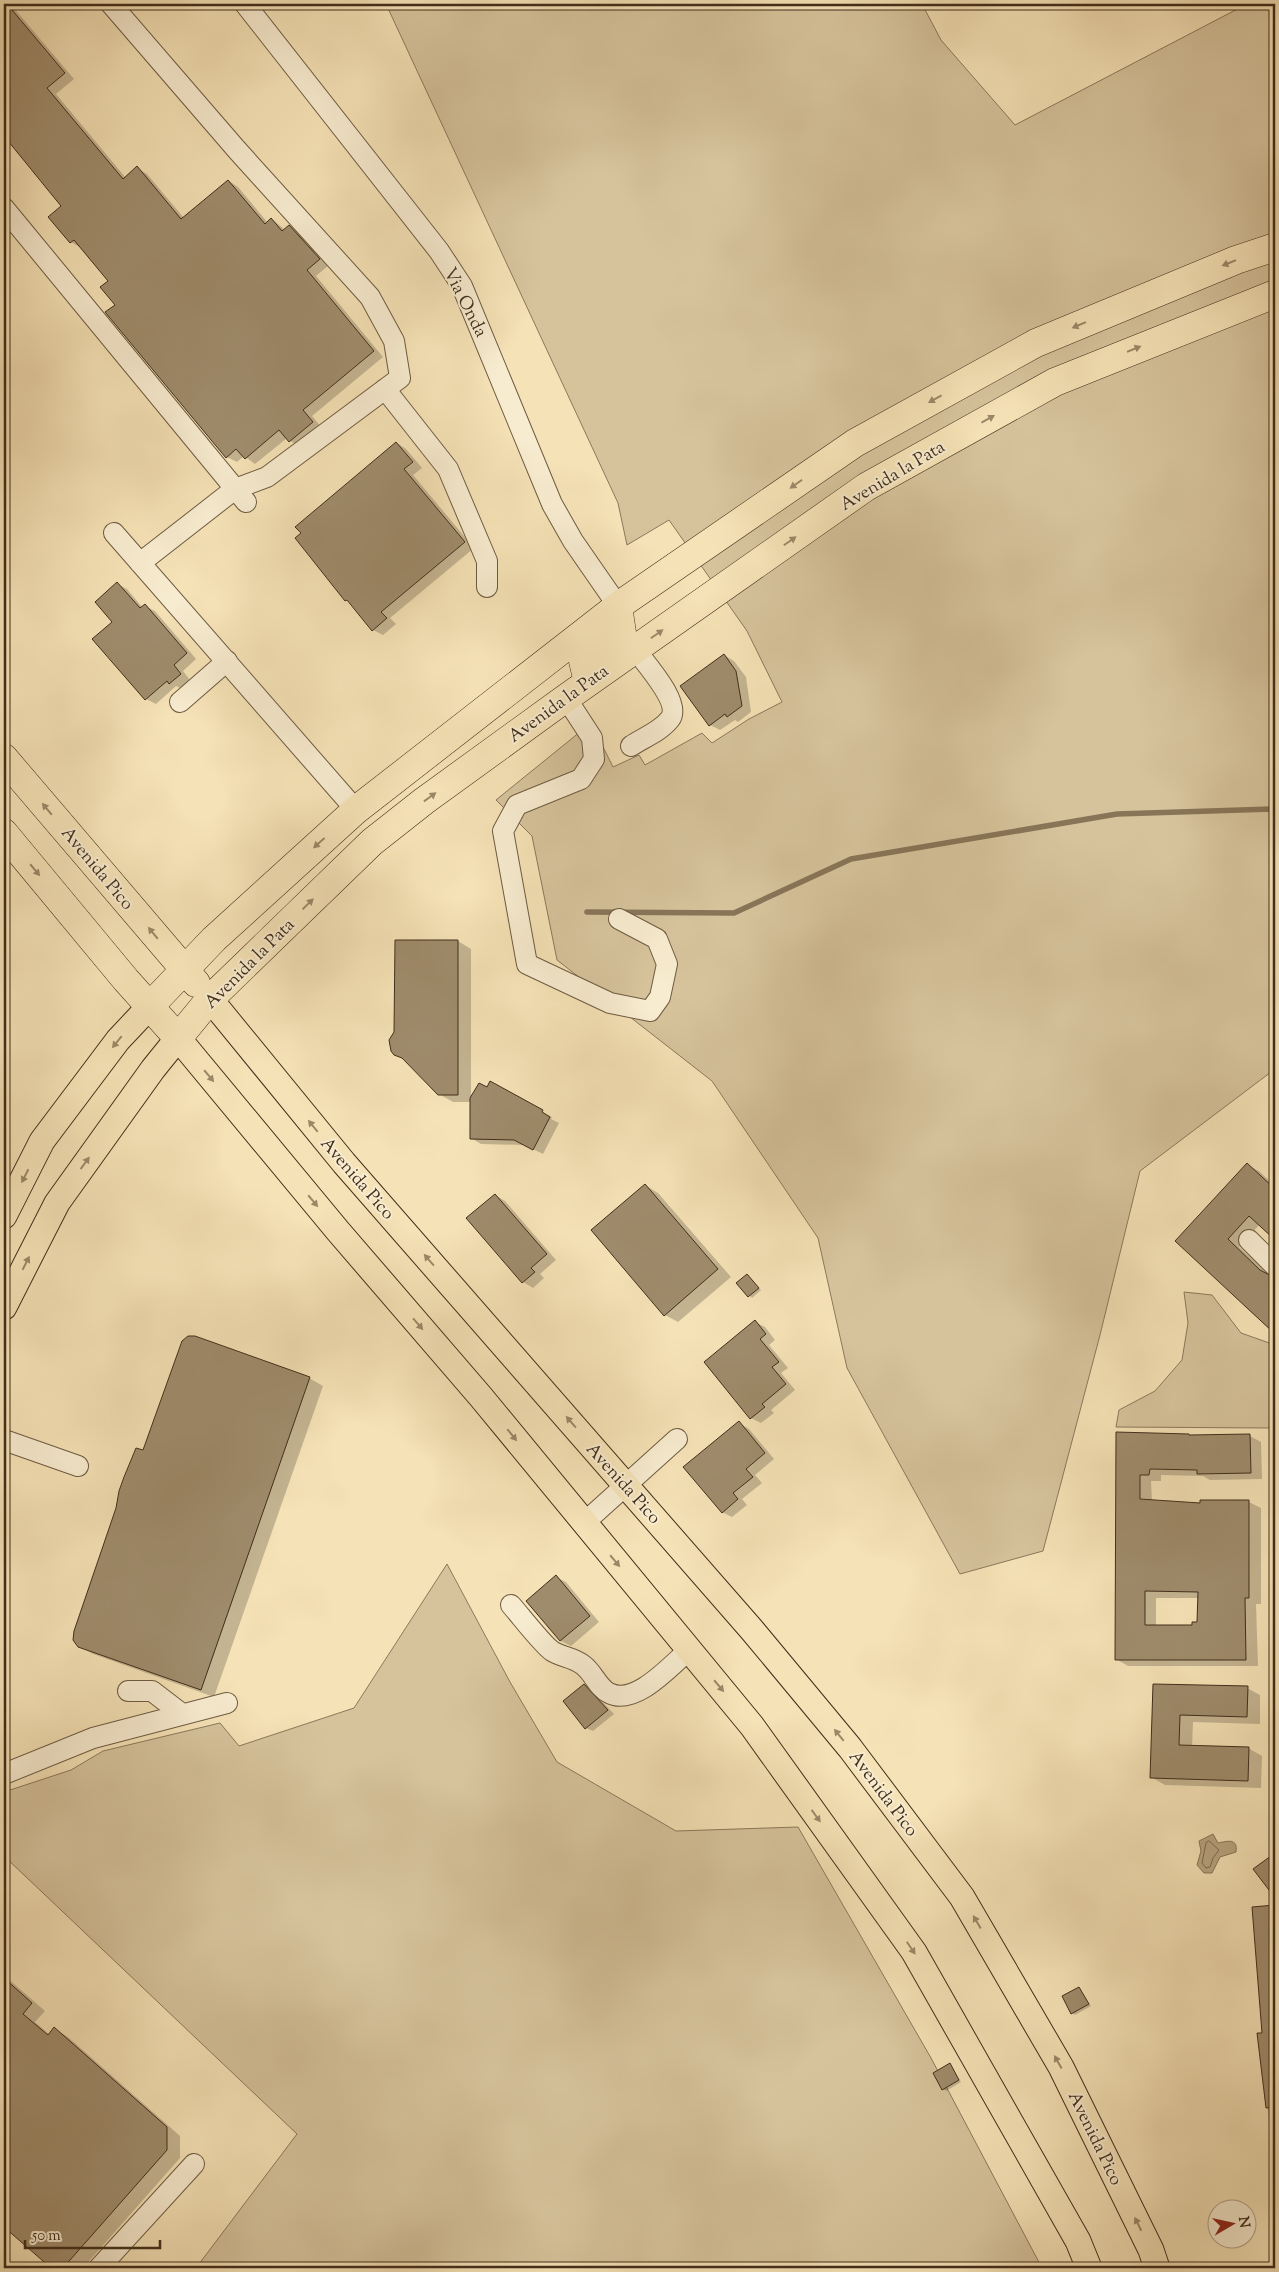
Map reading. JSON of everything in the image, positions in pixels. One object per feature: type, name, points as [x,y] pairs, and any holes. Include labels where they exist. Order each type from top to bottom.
[{"type":"highway","points":[[150,1006],[214,939],[356,810],[618,606],[855,443],[1036,343],[1236,260],[1275,247]]},
{"type":"highway","name":"Avenida la Pata","points":[[178,1038],[210,999],[372,842],[424,801],[588,682],[866,487],[1055,382],[1275,294]]},
{"type":"highway","points":[[588,682],[583,661],[622,633],[618,606]]},
{"type":"highway","name":"Avenida Pico","points":[[4,758],[210,999]]},
{"type":"highway","points":[[4,833],[178,1038]]},
{"type":"main road","name":"Avenida Pico","points":[[210,999],[344,1163],[752,1630],[844,1741],[962,1897],[1061,2067],[1151,2250],[1157,2268]]},
{"type":"main road","points":[[4,1216],[42,1141],[118,1040],[150,1006]]},
{"type":"main road","points":[[178,1038],[338,1231],[481,1397],[752,1726],[914,1952],[1073,2233],[1090,2268]]},
{"type":"main road","name":"Avenida la Pata","points":[[4,1307],[57,1203],[153,1069],[178,1038]]},
{"type":"street","points":[[111,4],[237,150],[370,297],[394,341],[400,378],[267,477],[140,563]]},
{"type":"street","name":"Via Onda","points":[[246,4],[438,251],[462,286],[552,504],[573,541],[618,606]]},
{"type":"street","points":[[4,208],[240,495]]},
{"type":"street","points":[[386,389],[448,469],[487,561],[487,587]]},
{"type":"street","points":[[114,533],[228,661],[356,810]]},
{"type":"street","points":[[631,746],[665,725],[672,717],[674,708],[670,697],[635,649]]},
{"type":"street","points":[[180,702],[228,661]]},
{"type":"street","points":[[566,698],[592,738],[594,759],[581,779],[541,794],[517,806],[503,831],[527,964],[610,1003],[650,1011],[660,997],[667,964],[657,939],[619,919]]},
{"type":"street","points":[[1250,1240],[1275,1266]]},
{"type":"street","points":[[584,1524],[677,1439]]},
{"type":"street","points":[[4,1440],[78,1466]]},
{"type":"street","points":[[511,1605],[552,1651],[571,1657],[585,1666],[608,1693],[620,1697],[643,1689],[689,1650]]},
{"type":"street","points":[[128,1691],[152,1691],[182,1714]]},
{"type":"street","points":[[4,1774],[93,1738],[227,1703]]},
{"type":"street","points":[[99,2268],[194,2164]]},
{"type":"shaded area","points":[[386,4],[922,4],[941,40],[1015,125],[1247,4],[1275,4],[1275,1069],[1140,1171],[1100,1335],[1043,1551],[960,1574],[847,1368],[818,1238],[712,1081],[557,960],[532,836],[496,800],[591,723],[613,767],[639,755],[645,765],[702,733],[712,743],[749,719],[782,702],[747,631],[669,520],[627,545],[618,503]]},
{"type":"shaded area","points":[[1184,1292],[1212,1295],[1241,1333],[1275,1345],[1275,1404],[1269,1428],[1116,1427],[1119,1410],[1155,1391],[1182,1360],[1188,1323]]},
{"type":"shaded area","points":[[447,1564],[510,1682],[557,1762],[676,1831],[798,1827],[931,2058],[1042,2268],[196,2268],[297,2134],[4,1856],[4,1792],[71,1770],[103,1751],[220,1723],[239,1746],[354,1708]]},
{"type":"water","points":[[1213,1834],[1218,1843],[1234,1842],[1236,1852],[1220,1857],[1212,1873],[1204,1873],[1197,1865],[1201,1851],[1199,1841]]},
{"type":"building","points":[[4,4],[7,4],[65,73],[47,88],[123,179],[137,166],[181,219],[228,180],[265,224],[271,218],[282,231],[289,225],[320,259],[307,270],[374,351],[303,410],[313,422],[289,442],[279,430],[245,459],[236,449],[226,458],[105,312],[115,305],[100,287],[108,281],[74,240],[70,243],[48,217],[61,206],[4,136]]},
{"type":"building","points":[[396,442],[413,462],[404,469],[465,542],[381,612],[387,618],[372,631],[347,600],[345,601],[295,538],[301,533],[295,527]]},
{"type":"building","points":[[117,582],[140,608],[145,604],[187,653],[174,665],[181,674],[169,684],[167,681],[145,700],[92,639],[112,622],[95,602]]},
{"type":"building","points":[[724,654],[736,671],[742,706],[727,717],[725,714],[709,726],[680,686]]},
{"type":"building","points":[[395,940],[458,940],[458,1095],[438,1095],[402,1058],[394,1055],[391,1051],[389,1040],[394,1032]]},
{"type":"building","points":[[490,1081],[543,1110],[542,1112],[550,1117],[533,1150],[514,1140],[470,1139],[470,1098],[479,1083],[487,1087]]},
{"type":"building","points":[[1247,1163],[1275,1189],[1275,1240],[1249,1216],[1228,1239],[1260,1270],[1275,1278],[1275,1334],[1175,1241]]},
{"type":"building","points":[[645,1184],[718,1269],[664,1316],[591,1230]]},
{"type":"building","points":[[495,1194],[547,1254],[531,1268],[535,1272],[522,1283],[466,1218]]},
{"type":"building","points":[[747,1274],[759,1288],[748,1297],[736,1283]]},
{"type":"building","points":[[755,1320],[766,1334],[760,1339],[779,1362],[772,1367],[786,1384],[762,1404],[765,1407],[750,1419],[704,1362]]},
{"type":"building","points":[[188,1336],[195,1336],[310,1377],[201,1690],[78,1647],[73,1640],[74,1631],[116,1508],[124,1477],[136,1448],[143,1450],[182,1341]]},
{"type":"building","points":[[739,1421],[765,1453],[746,1469],[753,1477],[733,1493],[738,1499],[722,1513],[683,1467]]},
{"type":"building","points":[[1116,1432],[1189,1435],[1250,1434],[1251,1473],[1197,1474],[1197,1470],[1150,1469],[1149,1475],[1140,1475],[1140,1499],[1200,1503],[1200,1500],[1249,1500],[1249,1598],[1245,1598],[1246,1660],[1115,1660]],"holes":[[[1145,1591],[1198,1592],[1197,1622],[1192,1622],[1192,1625],[1145,1625]]]},
{"type":"building","points":[[556,1575],[590,1616],[560,1641],[526,1601]]},
{"type":"building","points":[[584,1684],[608,1710],[585,1729],[563,1701]]},
{"type":"building","points":[[1153,1684],[1248,1686],[1247,1717],[1180,1715],[1179,1745],[1249,1747],[1248,1781],[1150,1778]]},
{"type":"building","points":[[1275,1853],[1275,1898],[1253,1869]]},
{"type":"building","points":[[1275,1905],[1275,2107],[1266,2108],[1257,2033],[1262,2033],[1252,1907]]},
{"type":"building","points":[[4,1978],[32,2003],[23,2014],[48,2035],[54,2027],[167,2127],[167,2150],[63,2268],[51,2268],[4,2227]]},
{"type":"building","points":[[1079,1987],[1089,2004],[1071,2014],[1062,1996]]},
{"type":"building","points":[[950,2063],[959,2080],[942,2090],[933,2073]]},
{"type":"waterway","points":[[587,912],[734,913],[851,859],[1117,814],[1275,809]]}]
